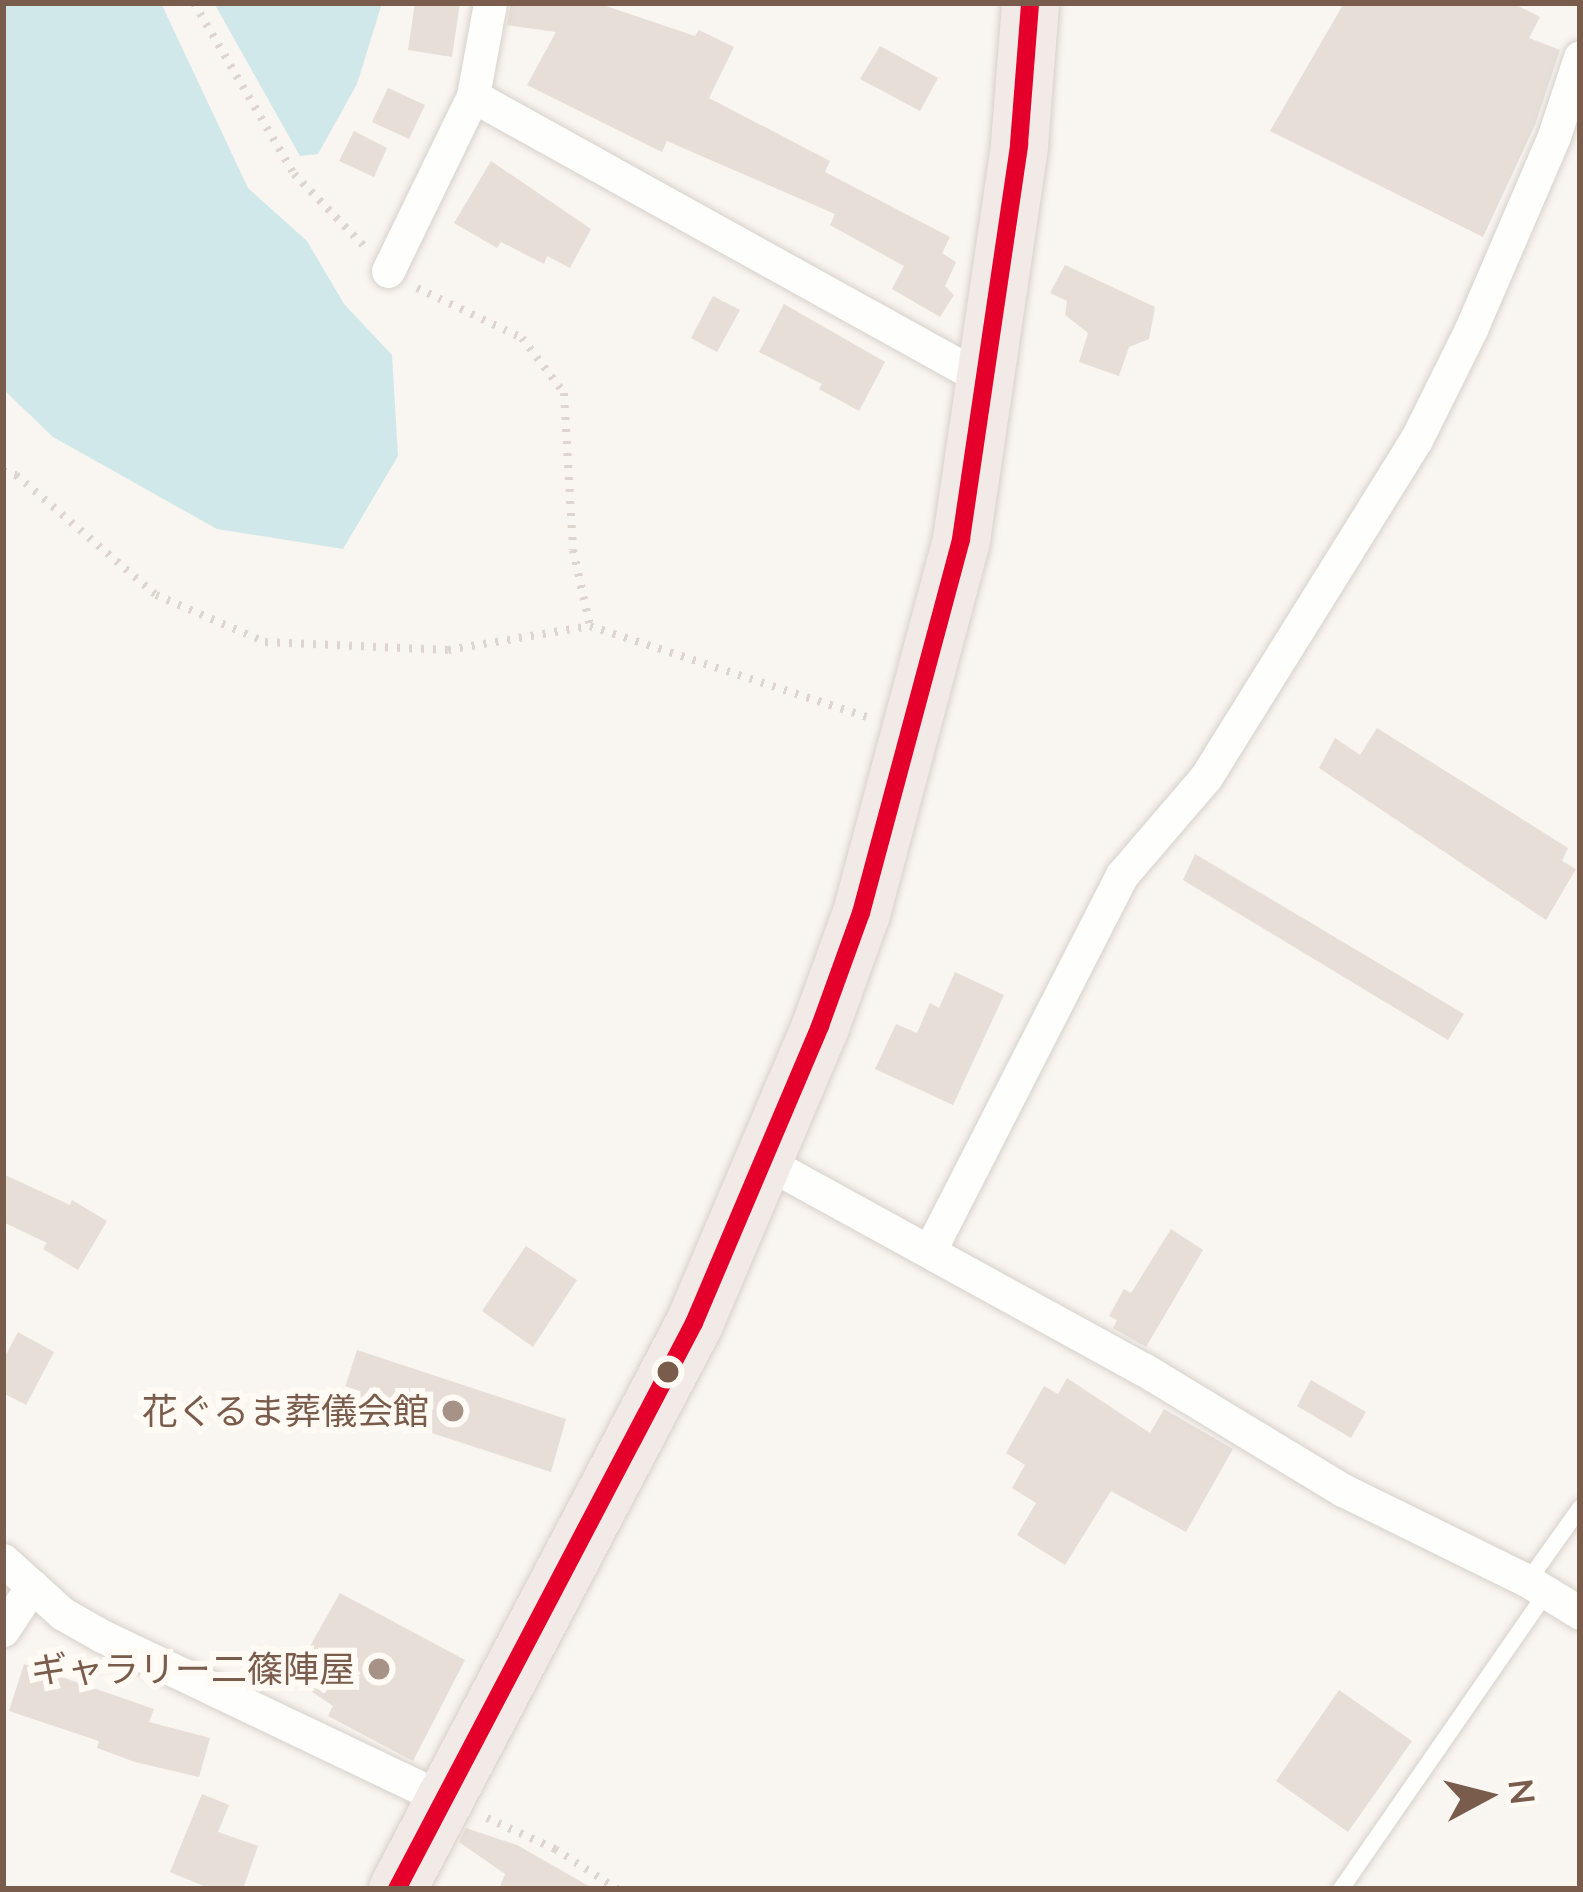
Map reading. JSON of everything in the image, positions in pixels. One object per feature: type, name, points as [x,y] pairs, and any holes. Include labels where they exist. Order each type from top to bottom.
[{"type":"highway","points":[[397,1889],[654,1403],[764,1161],[861,913],[913,734],[961,539],[1019,144],[1030,3]]},
{"type":"street","points":[[388,271],[472,96],[490,3]]},
{"type":"street","points":[[929,1250],[1122,875],[1206,777],[1416,440],[1471,329],[1554,136],[1580,57]]},
{"type":"street","points":[[472,96],[985,380]]},
{"type":"street","points":[[764,1161],[929,1250],[1343,1490],[1580,1613]]},
{"type":"street","points":[[3,1560],[63,1614],[102,1636],[444,1799]]},
{"type":"street","points":[[3,1630],[32,1586]]},
{"type":"lane","points":[[1341,1889],[1537,1587],[1580,1508]]},
{"type":"path","points":[[194,3],[294,174],[388,271],[522,338],[563,393],[573,550],[590,626]]},
{"type":"path","points":[[3,471],[16,476],[156,596],[265,642],[448,650],[590,626],[805,693],[913,734]]},
{"type":"path","points":[[444,1799],[555,1849],[617,1889]]},
{"type":"water","points":[[3,3],[161,3],[248,188],[307,241],[344,304],[392,355],[398,456],[343,549],[217,529],[53,437],[3,389]]},
{"type":"water","points":[[214,3],[382,3],[357,84],[318,154],[300,156]]},
{"type":"building","points":[[415,3],[460,3],[452,57],[408,50]]},
{"type":"building","points":[[511,3],[597,3],[695,36],[699,30],[734,47],[709,98],[830,161],[825,172],[950,237],[942,253],[956,262],[945,286],[954,295],[940,317],[892,289],[904,266],[830,225],[835,214],[667,141],[662,152],[527,85],[556,32],[507,25]]},
{"type":"building","points":[[1344,3],[1512,3],[1540,17],[1529,38],[1560,50],[1535,125],[1483,237],[1270,131]]},
{"type":"building","points":[[880,46],[938,78],[920,111],[860,79]]},
{"type":"building","points":[[388,88],[425,105],[409,139],[372,122]]},
{"type":"building","points":[[354,131],[387,148],[374,177],[339,161]]},
{"type":"building","points":[[491,161],[591,229],[570,268],[547,256],[544,264],[501,242],[497,248],[454,223]]},
{"type":"building","points":[[1065,265],[1155,307],[1149,339],[1129,347],[1119,376],[1079,362],[1088,333],[1065,315],[1067,301],[1050,293]]},
{"type":"building","points":[[713,296],[740,310],[717,352],[691,338]]},
{"type":"building","points":[[784,304],[885,362],[859,411],[819,389],[822,384],[759,352]]},
{"type":"building","points":[[1377,728],[1568,848],[1562,861],[1576,869],[1546,920],[1319,768],[1335,738],[1360,755]]},
{"type":"building","points":[[1195,854],[1464,1014],[1448,1040],[1183,880]]},
{"type":"building","points":[[955,972],[1004,995],[953,1105],[875,1069],[896,1024],[917,1033],[930,1003],[939,1008]]},
{"type":"building","points":[[3,1174],[70,1205],[72,1200],[107,1221],[78,1270],[43,1249],[47,1243],[3,1222]]},
{"type":"building","points":[[1171,1229],[1203,1250],[1146,1347],[1113,1328],[1117,1320],[1109,1316],[1124,1289],[1131,1293]]},
{"type":"building","points":[[526,1246],[577,1280],[533,1347],[482,1311]]},
{"type":"building","points":[[18,1332],[54,1352],[26,1405],[3,1393],[3,1360]]},
{"type":"building","name":"花ぐるま葬儀会館","points":[[357,1350],[566,1419],[551,1472],[340,1403]]},
{"type":"building","points":[[1067,1378],[1150,1433],[1164,1409],[1233,1449],[1186,1532],[1111,1491],[1065,1565],[1017,1535],[1036,1503],[1012,1488],[1025,1465],[1006,1453],[1044,1386],[1058,1394]]},
{"type":"building","points":[[1311,1380],[1366,1412],[1351,1438],[1297,1406]]},
{"type":"building","name":"ギャラリー二篠陣屋","points":[[340,1593],[465,1660],[413,1761],[328,1716],[333,1706],[292,1678]]},
{"type":"building","points":[[24,1664],[154,1709],[149,1722],[210,1738],[199,1777],[135,1762],[97,1748],[99,1741],[9,1711]]},
{"type":"building","points":[[1339,1690],[1412,1741],[1348,1832],[1276,1781]]},
{"type":"building","points":[[202,1794],[229,1805],[218,1832],[258,1846],[243,1889],[211,1889],[170,1872]]},
{"type":"building","points":[[466,1828],[517,1845],[594,1889],[499,1889],[505,1874],[459,1842]]},
{"type":"transit line","points":[[397,1889],[694,1323],[820,1026],[861,913],[961,539],[1019,144],[1030,3]]},
{"type":"place","name":"花ぐるま葬儀会館","points":[[453,1411]]},
{"type":"place","name":"ギャラリー二篠陣屋","points":[[379,1669]]}]
